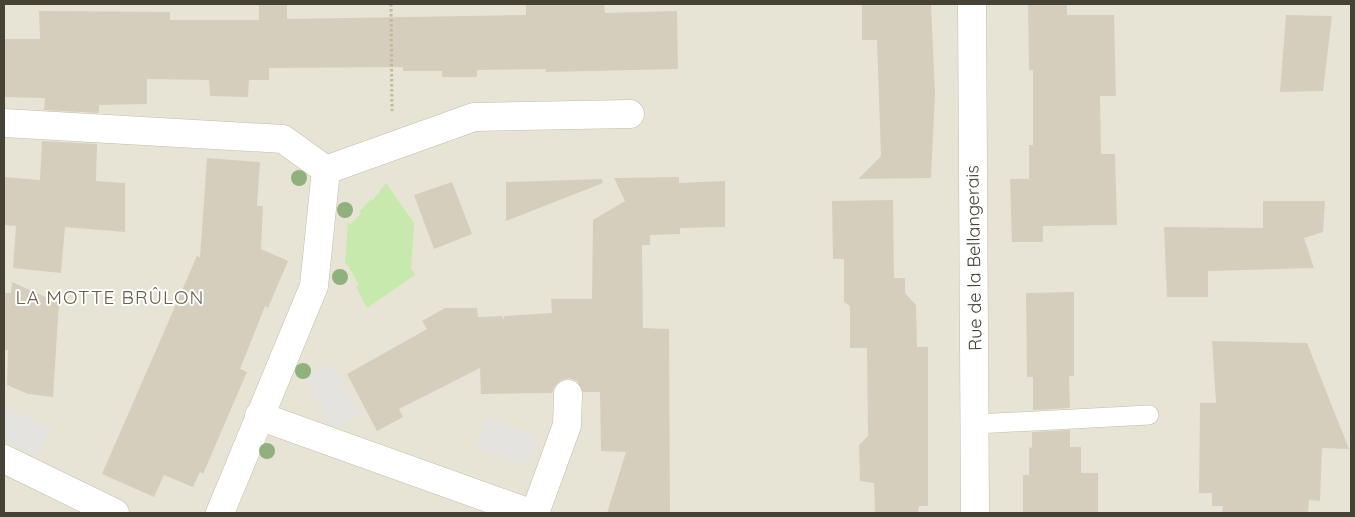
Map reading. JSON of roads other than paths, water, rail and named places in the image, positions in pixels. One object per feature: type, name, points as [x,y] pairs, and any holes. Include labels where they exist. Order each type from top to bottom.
[{"type":"street","name":"Rue de la Bellangerais","points":[[972,4],[976,424],[975,513]]},
{"type":"street","points":[[326,170],[474,117],[630,114]]},
{"type":"street","points":[[4,123],[283,139],[326,170]]},
{"type":"street","points":[[220,513],[314,286],[326,170]]},
{"type":"street","points":[[535,513],[567,425],[568,394]]},
{"type":"street","points":[[259,416],[530,513]]},
{"type":"street","points":[[4,459],[115,513]]},
{"type":"lane","points":[[976,424],[1149,415]]},
{"type":"district","name":"LA MOTTE BRÛLON","points":[[110,297]]}]
